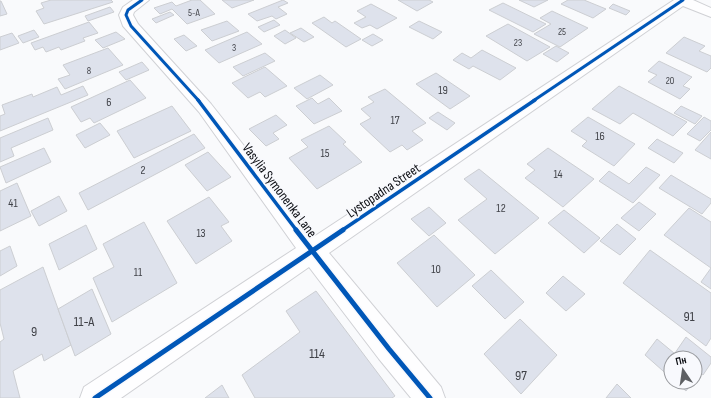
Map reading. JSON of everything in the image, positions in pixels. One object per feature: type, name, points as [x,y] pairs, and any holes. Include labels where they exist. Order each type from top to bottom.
[{"type":"street","name":"Vasylia Symonenka Lane","points":[[142,0],[128,10],[126,15],[132,26],[205,108],[312,251],[389,349],[430,398]]},
{"type":"street","name":"Lystopadna Street","points":[[95,398],[682,0]]},
{"type":"street","points":[[682,0],[711,13]]},
{"type":"building","points":[[51,0],[111,0],[113,2],[44,24],[36,11],[44,8],[41,3]]},
{"type":"building","points":[[192,0],[200,0],[215,14],[187,24],[172,9],[160,14],[154,8],[172,2],[176,6]]},
{"type":"building","points":[[222,0],[254,0],[232,8]]},
{"type":"building","points":[[283,0],[288,3],[278,7],[287,14],[276,19],[272,16],[257,21],[248,14]]},
{"type":"building","points":[[398,0],[429,0],[433,2],[417,11]]},
{"type":"building","points":[[519,0],[548,0],[534,7]]},
{"type":"building","points":[[568,0],[584,0],[606,9],[593,18],[561,4]]},
{"type":"building","points":[[0,1],[7,14],[0,16]]},
{"type":"building","points":[[503,3],[546,24],[533,32],[489,10]]},
{"type":"building","points":[[371,4],[397,18],[377,29],[370,25],[362,28],[354,23],[366,17],[357,11]]},
{"type":"building","points":[[613,4],[630,11],[626,15],[609,8]]},
{"type":"building","points":[[110,7],[114,12],[88,21],[85,16]]},
{"type":"building","points":[[552,11],[588,28],[560,47],[534,34],[551,24],[540,18]]},
{"type":"building","points":[[170,12],[174,15],[156,23],[152,19]]},
{"type":"building","points":[[324,17],[332,23],[335,21],[361,39],[346,47],[312,23]]},
{"type":"building","points":[[274,20],[280,25],[264,32],[258,27]]},
{"type":"building","points":[[227,21],[239,31],[212,41],[201,30]]},
{"type":"building","points":[[419,21],[442,32],[433,39],[409,27]]},
{"type":"building","points":[[89,22],[98,33],[83,38],[85,41],[61,50],[59,47],[46,52],[43,47],[35,50],[31,43]]},
{"type":"building","points":[[508,24],[550,47],[527,61],[486,36]]},
{"type":"building","points":[[301,28],[314,37],[304,42],[290,33]]},
{"type":"building","points":[[34,30],[39,37],[23,43],[18,36]]},
{"type":"building","points":[[285,30],[296,38],[285,44],[274,36]]},
{"type":"building","points":[[116,32],[125,39],[103,48],[95,40]]},
{"type":"building","points":[[247,32],[262,44],[219,63],[205,50]]},
{"type":"building","points":[[12,33],[19,43],[0,50],[0,37]]},
{"type":"building","points":[[373,34],[383,40],[372,46],[362,40]]},
{"type":"building","points":[[184,35],[197,46],[186,51],[174,39]]},
{"type":"building","points":[[684,37],[705,46],[699,51],[711,56],[711,68],[707,72],[666,53]]},
{"type":"building","points":[[556,46],[569,53],[557,62],[543,54]]},
{"type":"building","points":[[108,48],[123,65],[65,89],[58,79],[70,75],[63,65]]},
{"type":"building","points":[[482,50],[516,68],[500,80],[473,66],[469,69],[453,60],[462,53],[471,58]]},
{"type":"building","points":[[265,53],[275,61],[243,76],[233,67]]},
{"type":"building","points":[[659,61],[692,77],[683,86],[690,89],[680,99],[648,82],[657,75],[648,71]]},
{"type":"building","points":[[142,62],[149,70],[126,80],[119,72]]},
{"type":"building","points":[[265,67],[287,86],[265,97],[260,92],[248,98],[232,83]]},
{"type":"building","points":[[436,73],[470,96],[450,109],[416,84]]},
{"type":"building","points":[[320,75],[333,85],[307,99],[294,88]]},
{"type":"building","points":[[130,80],[146,98],[94,123],[90,118],[81,122],[71,107]]},
{"type":"building","points":[[83,86],[88,95],[0,131],[0,116],[5,114],[2,105],[32,94],[33,97],[57,87],[61,95]]},
{"type":"building","points":[[619,86],[687,122],[673,136],[633,113],[620,124],[592,109]]},
{"type":"building","points":[[385,89],[426,123],[412,131],[423,140],[407,150],[402,145],[390,152],[360,124],[371,118],[361,109],[374,102],[368,97]]},
{"type":"building","points":[[312,98],[318,104],[329,98],[342,111],[314,124],[296,106]]},
{"type":"building","points":[[172,106],[191,131],[134,158],[117,131]]},
{"type":"building","points":[[681,106],[702,116],[695,124],[674,113]]},
{"type":"building","points":[[438,112],[455,123],[447,130],[429,118]]},
{"type":"building","points":[[276,115],[287,125],[273,133],[279,139],[266,146],[249,129]]},
{"type":"building","points":[[588,117],[635,144],[614,166],[582,146],[587,141],[571,131]]},
{"type":"building","points":[[704,117],[711,121],[711,130],[700,141],[687,134]]},
{"type":"building","points":[[48,118],[53,130],[11,148],[14,156],[0,162],[0,138]]},
{"type":"building","points":[[100,123],[110,135],[85,148],[76,135]]},
{"type":"building","points":[[329,126],[346,142],[343,144],[362,162],[317,189],[289,158],[308,147],[301,140]]},
{"type":"building","points":[[711,132],[711,159],[695,150]]},
{"type":"building","points":[[194,134],[205,148],[88,210],[79,193]]},
{"type":"building","points":[[657,139],[683,153],[674,163],[648,148]]},
{"type":"building","points":[[44,148],[51,162],[6,183],[0,167]]},
{"type":"building","points":[[548,148],[594,179],[563,207],[525,178],[535,170],[527,164]]},
{"type":"building","points":[[208,152],[231,177],[207,191],[185,165]]},
{"type":"building","points":[[646,167],[660,175],[633,203],[599,181],[609,171],[629,184]]},
{"type":"building","points":[[479,169],[539,218],[495,254],[458,220],[487,199],[464,179]]},
{"type":"building","points":[[671,175],[711,199],[711,203],[702,214],[659,188]]},
{"type":"building","points":[[17,183],[31,216],[0,231],[0,191]]},
{"type":"building","points":[[59,196],[67,211],[39,226],[31,211]]},
{"type":"building","points":[[209,197],[229,222],[221,226],[232,241],[196,264],[167,221]]},
{"type":"building","points":[[639,202],[656,214],[639,231],[621,218]]},
{"type":"building","points":[[429,207],[446,223],[429,236],[411,219]]},
{"type":"building","points":[[689,208],[711,222],[711,268],[664,235]]},
{"type":"building","points":[[564,210],[600,238],[584,253],[548,223]]},
{"type":"building","points":[[144,222],[177,283],[112,322],[93,278],[114,267],[103,244]]},
{"type":"building","points":[[617,224],[636,239],[620,255],[600,241]]},
{"type":"building","points":[[86,225],[97,249],[59,270],[49,244]]},
{"type":"building","points":[[434,235],[475,275],[437,307],[397,263]]},
{"type":"building","points":[[10,246],[17,266],[0,276],[0,251]]},
{"type":"building","points":[[650,250],[711,293],[711,338],[706,346],[623,283]]},
{"type":"building","points":[[43,267],[71,345],[44,361],[42,354],[13,371],[20,398],[0,398],[0,342],[4,339],[0,323],[0,290]]},
{"type":"building","points":[[711,268],[711,289],[701,282]]},
{"type":"building","points":[[491,270],[524,302],[505,319],[472,286]]},
{"type":"building","points":[[563,276],[585,294],[566,311],[546,293]]},
{"type":"building","points":[[92,289],[111,334],[75,356],[58,309]]},
{"type":"building","points":[[316,291],[395,396],[392,398],[255,398],[242,375],[300,332],[286,311]]},
{"type":"building","points":[[520,319],[557,355],[521,394],[484,354]]},
{"type":"building","points":[[686,337],[702,350],[677,350]]},
{"type":"building","points":[[657,339],[670,350],[663,350],[663,371],[645,355]]},
{"type":"building","points":[[703,351],[711,357],[711,363],[703,375]]},
{"type":"building","points":[[617,384],[631,398],[606,398]]},
{"type":"building","points":[[222,385],[229,398],[205,398]]},
{"type":"cycle path","points":[[142,0],[128,10],[126,15],[131,26],[205,108],[312,251],[389,349],[430,398]]},
{"type":"cycle path","points":[[95,398],[683,0]]}]
